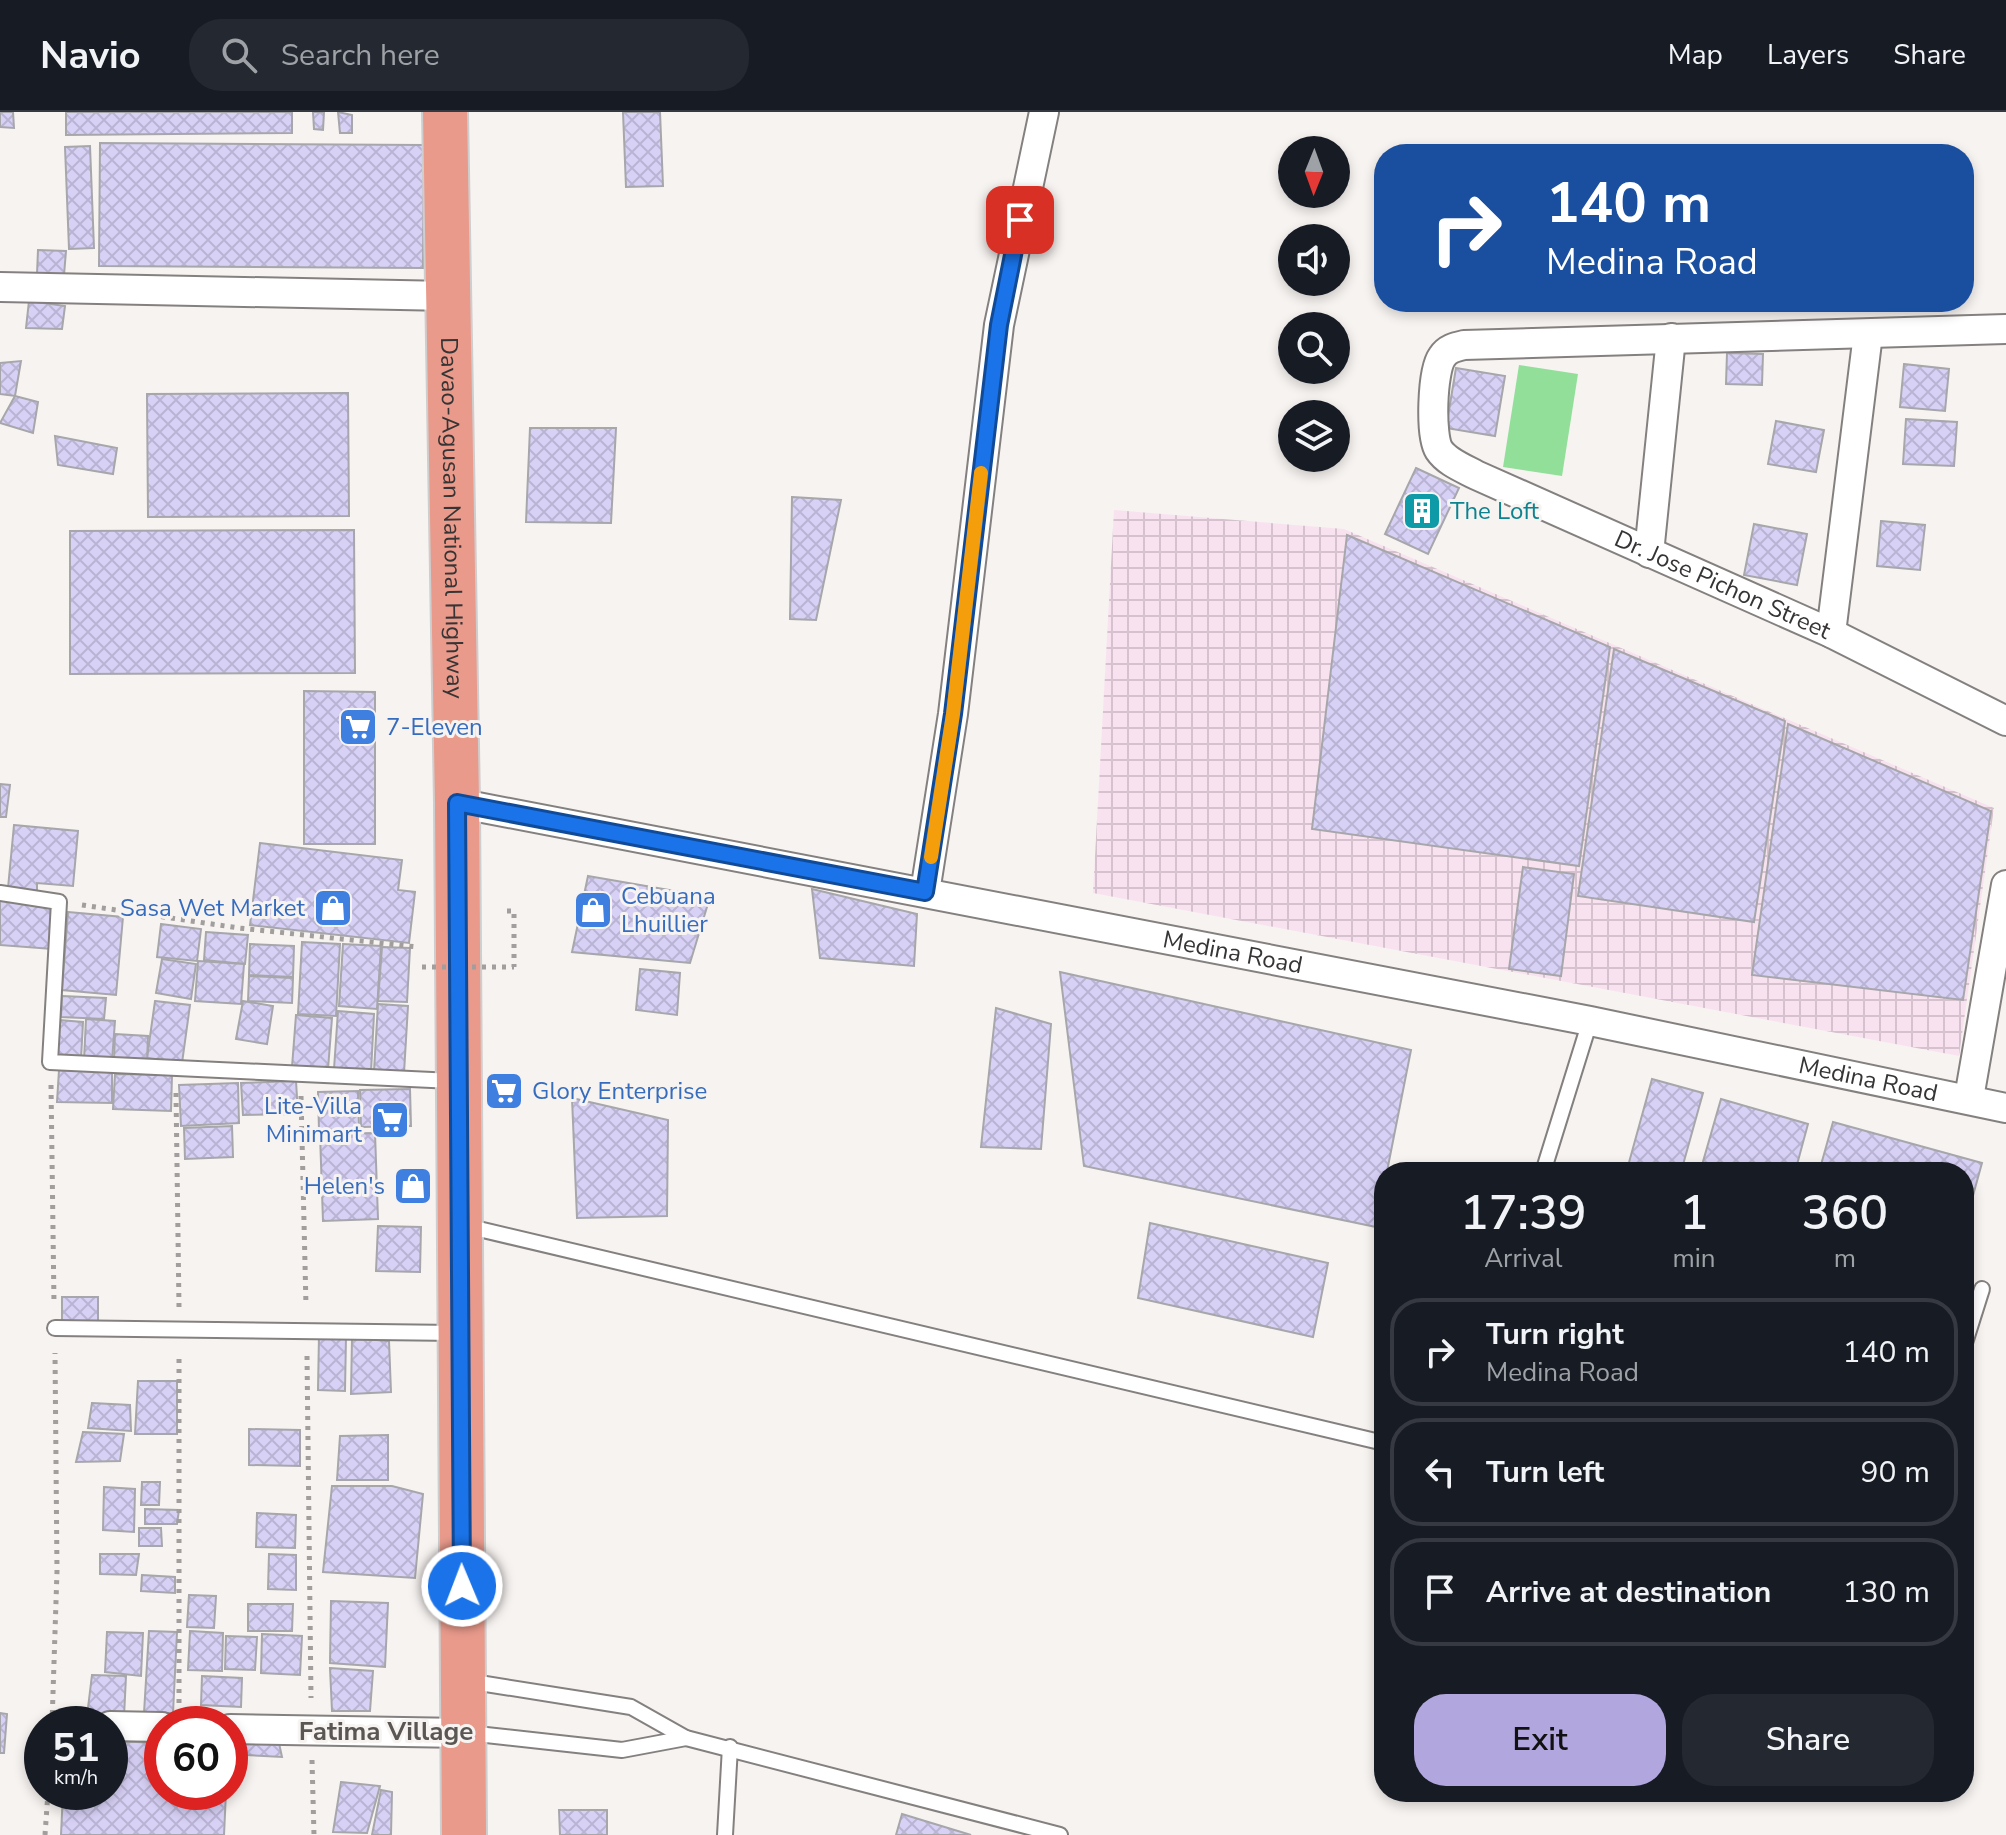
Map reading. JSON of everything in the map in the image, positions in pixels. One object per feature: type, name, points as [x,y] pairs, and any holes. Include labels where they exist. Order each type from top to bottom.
[{"type":"main road","name":"Davao-Agusan National Highway","points":[[445,112],[457,803],[440,959],[459,1081],[464,1835]]},
{"type":"street","points":[[925,892],[953,714],[999,325],[1044,112]]},
{"type":"street","points":[[0,287],[448,296]]},
{"type":"street","points":[[1649,553],[1671,338],[2006,329]]},
{"type":"street","points":[[1831,633],[1868,334]]},
{"type":"street","name":"Dr. Jose Pichon Street","points":[[1671,338],[1480,343],[1451,349],[1437,368],[1433,424],[1439,450],[1451,462],[1476,475],[1831,633],[2006,721]]},
{"type":"street","name":"Medina Road","points":[[457,803],[1590,1021],[2006,1108]]},
{"type":"street","points":[[1969,1098],[2006,885]]},
{"type":"street","points":[[248,1729],[463,1733]]},
{"type":"lane","points":[[0,893],[59,902],[50,1062],[459,1081]]},
{"type":"lane","points":[[1546,1162],[1590,1021]]},
{"type":"lane","points":[[460,1224],[1374,1441]]},
{"type":"lane","points":[[1974,1314],[1982,1289]]},
{"type":"lane","points":[[55,1328],[461,1333]]},
{"type":"lane","points":[[463,1680],[631,1707],[686,1738],[1060,1835]]},
{"type":"lane","points":[[463,1733],[622,1750],[686,1738]]},
{"type":"lane","points":[[725,1835],[730,1747]]},
{"type":"path","points":[[59,902],[440,959],[514,967],[514,911],[507,911]]},
{"type":"path","points":[[50,1062],[57,1571],[53,1706]]},
{"type":"path","points":[[171,1706],[182,1498],[175,1068]]},
{"type":"path","points":[[300,1073],[314,1835]]},
{"type":"path","points":[[45,1835],[47,1810]]},
{"type":"shaded area","points":[[1114,510],[1344,529],[1994,808],[1959,1056],[1093,893]]},
{"type":"green space","points":[[1519,365],[1578,374],[1562,476],[1503,467]]},
{"type":"building","points":[[0,112],[13,112],[14,128],[0,127]]},
{"type":"building","points":[[66,112],[292,112],[292,133],[66,135]]},
{"type":"building","points":[[313,112],[324,112],[323,130],[314,129]]},
{"type":"building","points":[[338,112],[352,115],[352,133],[340,133]]},
{"type":"building","points":[[623,112],[660,112],[663,186],[626,187]]},
{"type":"building","points":[[100,143],[424,145],[423,268],[99,266]]},
{"type":"building","points":[[90,146],[94,248],[69,249],[65,147]]},
{"type":"building","points":[[38,250],[66,251],[64,275],[37,274]]},
{"type":"building","points":[[29,301],[65,306],[62,329],[26,328]]},
{"type":"building","points":[[1727,353],[1763,354],[1762,385],[1726,384]]},
{"type":"building","points":[[21,361],[15,396],[0,394],[0,363]]},
{"type":"building","points":[[1904,364],[1949,369],[1945,411],[1900,407]]},
{"type":"building","points":[[1456,368],[1505,376],[1495,436],[1446,428]]},
{"type":"building","points":[[348,393],[349,516],[148,517],[147,394]]},
{"type":"building","points":[[15,396],[38,402],[33,433],[0,423]]},
{"type":"building","points":[[1906,419],[1957,422],[1954,466],[1903,464]]},
{"type":"building","points":[[1776,421],[1824,430],[1816,472],[1768,464]]},
{"type":"building","points":[[530,428],[616,428],[611,523],[526,522]]},
{"type":"building","points":[[55,436],[117,448],[113,474],[58,465]]},
{"type":"building","name":"The Loft","points":[[1416,468],[1459,488],[1428,554],[1385,534]]},
{"type":"building","points":[[792,497],[841,500],[816,620],[790,619]]},
{"type":"building","points":[[1881,521],[1925,525],[1920,570],[1877,566]]},
{"type":"building","points":[[1754,524],[1807,534],[1797,585],[1744,575]]},
{"type":"building","points":[[354,530],[355,673],[70,674],[70,531]]},
{"type":"building","points":[[1347,535],[1610,647],[1579,866],[1312,829]]},
{"type":"building","points":[[1614,649],[1785,721],[1754,922],[1578,896]]},
{"type":"building","points":[[304,691],[375,692],[375,844],[304,844]]},
{"type":"building","points":[[1788,724],[1991,811],[1963,1000],[1752,975]]},
{"type":"building","points":[[0,784],[10,785],[6,817],[0,817]]},
{"type":"building","points":[[14,825],[78,831],[73,886],[37,883],[37,891],[8,888]]},
{"type":"building","name":"Sasa Wet Market","points":[[260,843],[402,860],[398,890],[415,892],[409,943],[250,925]]},
{"type":"building","points":[[1523,867],[1574,874],[1561,976],[1509,969]]},
{"type":"building","points":[[588,876],[710,897],[690,963],[572,952]]},
{"type":"building","points":[[812,889],[917,914],[914,966],[820,958]]},
{"type":"building","points":[[0,901],[55,905],[52,949],[0,945]]},
{"type":"building","points":[[68,912],[123,917],[116,995],[62,990]]},
{"type":"building","points":[[161,924],[201,929],[197,961],[157,957]]},
{"type":"building","points":[[206,932],[248,935],[245,964],[204,960]]},
{"type":"building","points":[[302,942],[340,944],[336,1016],[298,1014]]},
{"type":"building","points":[[250,944],[294,946],[293,977],[249,975]]},
{"type":"building","points":[[343,944],[381,946],[377,1009],[339,1006]]},
{"type":"building","points":[[382,947],[410,948],[407,1002],[378,1001]]},
{"type":"building","points":[[162,959],[196,964],[191,999],[156,993]]},
{"type":"building","points":[[198,961],[244,964],[241,1004],[195,1001]]},
{"type":"building","points":[[640,969],[680,973],[677,1015],[636,1010]]},
{"type":"building","points":[[1060,972],[1411,1050],[1389,1162],[1374,1162],[1374,1227],[1084,1166]]},
{"type":"building","points":[[249,976],[293,978],[292,1003],[248,1001]]},
{"type":"building","points":[[62,996],[106,998],[104,1019],[61,1017]]},
{"type":"building","points":[[155,1001],[190,1005],[182,1063],[147,1058]]},
{"type":"building","points":[[243,1001],[273,1006],[267,1044],[236,1039]]},
{"type":"building","points":[[378,1004],[408,1006],[404,1073],[374,1071]]},
{"type":"building","points":[[996,1008],[1051,1024],[1041,1149],[981,1147]]},
{"type":"building","points":[[338,1011],[374,1014],[371,1072],[334,1069]]},
{"type":"building","points":[[296,1015],[332,1018],[328,1069],[292,1067]]},
{"type":"building","points":[[86,1019],[115,1021],[112,1061],[84,1060]]},
{"type":"building","points":[[59,1020],[83,1022],[81,1059],[57,1058]]},
{"type":"building","points":[[115,1034],[148,1036],[147,1061],[114,1059]]},
{"type":"building","points":[[59,1070],[112,1071],[112,1103],[57,1102]]},
{"type":"building","points":[[115,1074],[172,1075],[171,1111],[113,1109]]},
{"type":"building","points":[[1652,1079],[1703,1093],[1684,1162],[1629,1162]]},
{"type":"building","points":[[296,1081],[298,1114],[243,1115],[241,1083]]},
{"type":"building","points":[[238,1083],[239,1123],[181,1126],[179,1085]]},
{"type":"building","points":[[410,1089],[411,1126],[361,1127],[360,1090]]},
{"type":"building","points":[[358,1091],[359,1129],[319,1130],[318,1092]]},
{"type":"building","points":[[572,1098],[668,1120],[667,1216],[577,1218]]},
{"type":"building","points":[[1721,1099],[1808,1124],[1798,1162],[1703,1162]]},
{"type":"building","points":[[1833,1122],[1982,1163],[1974,1192],[1974,1162],[1822,1162]]},
{"type":"building","points":[[232,1126],[233,1157],[185,1159],[184,1128]]},
{"type":"building","points":[[375,1133],[378,1219],[323,1221],[320,1134]]},
{"type":"building","points":[[1150,1223],[1328,1263],[1313,1337],[1138,1298]]},
{"type":"building","points":[[378,1226],[421,1227],[420,1272],[376,1271]]},
{"type":"building","points":[[62,1297],[98,1297],[98,1323],[62,1323]]},
{"type":"building","points":[[319,1335],[346,1336],[345,1391],[318,1390]]},
{"type":"building","points":[[352,1338],[389,1341],[391,1392],[351,1394]]},
{"type":"building","points":[[138,1381],[177,1381],[177,1434],[135,1434]]},
{"type":"building","points":[[92,1403],[130,1405],[131,1431],[88,1428]]},
{"type":"building","points":[[249,1429],[300,1430],[300,1466],[249,1465]]},
{"type":"building","points":[[83,1432],[124,1434],[120,1461],[76,1462]]},
{"type":"building","points":[[388,1435],[388,1480],[337,1480],[340,1436]]},
{"type":"building","points":[[142,1482],[160,1482],[159,1505],[141,1505]]},
{"type":"building","points":[[332,1486],[392,1486],[423,1494],[415,1578],[323,1572]]},
{"type":"building","points":[[104,1487],[135,1489],[134,1532],[103,1530]]},
{"type":"building","points":[[145,1509],[179,1510],[177,1524],[145,1524]]},
{"type":"building","points":[[257,1513],[296,1515],[295,1548],[256,1547]]},
{"type":"building","points":[[139,1528],[161,1528],[162,1546],[139,1546]]},
{"type":"building","points":[[100,1554],[139,1554],[136,1575],[100,1574]]},
{"type":"building","points":[[269,1554],[296,1555],[296,1590],[268,1589]]},
{"type":"building","points":[[142,1575],[175,1577],[175,1593],[141,1591]]},
{"type":"building","points":[[189,1595],[216,1596],[214,1628],[187,1627]]},
{"type":"building","points":[[331,1601],[388,1603],[385,1667],[330,1663]]},
{"type":"building","points":[[248,1604],[293,1604],[292,1631],[248,1631]]},
{"type":"building","points":[[149,1631],[177,1632],[173,1706],[144,1706]]},
{"type":"building","points":[[190,1631],[223,1633],[222,1671],[188,1670]]},
{"type":"building","points":[[107,1632],[143,1633],[141,1676],[105,1672]]},
{"type":"building","points":[[262,1634],[302,1636],[300,1675],[261,1673]]},
{"type":"building","points":[[226,1636],[257,1637],[255,1670],[225,1669]]},
{"type":"building","points":[[330,1668],[373,1671],[370,1711],[332,1711]]},
{"type":"building","points":[[92,1675],[126,1676],[125,1706],[88,1706]]},
{"type":"building","points":[[202,1676],[242,1678],[241,1706],[201,1705]]},
{"type":"building","points":[[0,1713],[7,1714],[4,1753],[0,1753]]},
{"type":"building","points":[[277,1734],[282,1757],[248,1755],[248,1738]]},
{"type":"building","points":[[128,1742],[144,1742],[144,1810],[225,1810],[224,1835],[61,1835],[62,1810],[128,1810]]},
{"type":"building","points":[[341,1782],[380,1786],[367,1833],[333,1832]]},
{"type":"building","points":[[381,1790],[392,1792],[391,1835],[372,1835]]},
{"type":"building","points":[[559,1810],[607,1810],[607,1835],[560,1835]]},
{"type":"building","points":[[902,1814],[971,1835],[896,1835]]},
{"type":"slow traffic","points":[[931,857],[953,714],[981,473]]},
{"type":"place","name":"The Loft","points":[[1422,511]]},
{"type":"place","name":"7-Eleven","points":[[358,727]]},
{"type":"place","name":"Sasa Wet Market","points":[[333,908]]},
{"type":"place","name":"Cebuana Lhuillier","points":[[593,910]]},
{"type":"place","name":"Glory Enterprise","points":[[504,1091]]},
{"type":"place","name":"Lite-Villa Minimart","points":[[390,1120]]},
{"type":"place","name":"Helen's","points":[[413,1186]]},
{"type":"district","name":"Fatima Village","points":[[386,1731]]},
{"type":"route","points":[[462,1586],[457,803],[925,892],[953,714],[999,325],[1020,220]]}]
